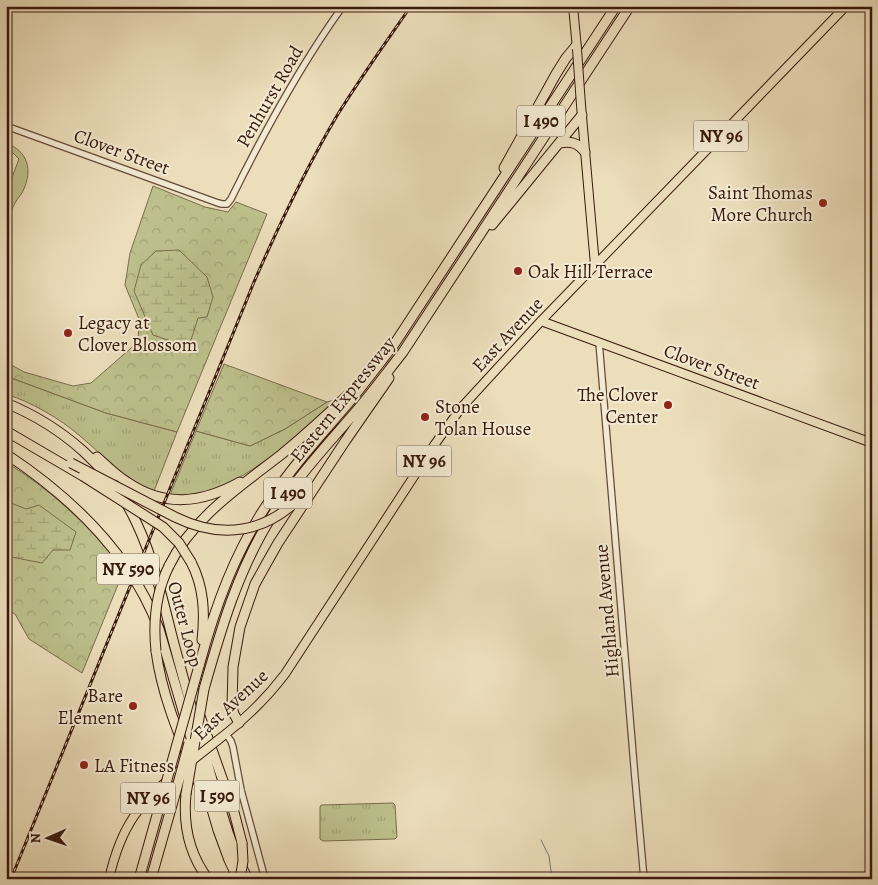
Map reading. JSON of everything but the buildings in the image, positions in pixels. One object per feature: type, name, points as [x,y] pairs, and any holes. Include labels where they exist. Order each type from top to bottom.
[{"type":"highway","name":"Eastern Expressway","points":[[140,879],[214,615],[225,584],[256,520],[288,474],[361,387],[395,343],[616,6]]},
{"type":"highway","name":"Eastern Expressway","points":[[152,879],[232,596],[268,523],[300,477],[378,384],[421,325],[630,6]]},
{"type":"highway","points":[[466,235],[556,74],[576,47]]},
{"type":"highway","points":[[465,258],[560,143],[582,110]]},
{"type":"highway","points":[[560,143],[575,143],[585,152]]},
{"type":"highway","points":[[239,723],[232,707],[232,673],[238,636],[259,576],[346,440],[392,374],[421,325]]},
{"type":"highway","points":[[220,838],[172,716],[160,675],[154,628],[161,584],[182,543],[200,521],[346,397],[395,343]]},
{"type":"highway","name":"Outer Loop","points":[[6,403],[53,427],[73,442],[112,482],[137,522],[146,545],[229,838],[238,861],[248,879]]},
{"type":"highway","points":[[53,427],[80,444],[129,484],[145,492],[169,499],[193,499],[216,494],[240,482],[268,464]]},
{"type":"highway","points":[[6,430],[180,519],[206,528],[230,530],[250,528],[270,520],[291,506],[310,486],[346,440]]},
{"type":"highway","points":[[6,430],[138,511],[162,527],[176,540],[191,562],[199,582],[204,607],[199,666]]},
{"type":"highway","name":"Outer Loop","points":[[7,454],[40,478],[77,510],[111,545],[135,578],[159,628],[220,838],[239,879]]},
{"type":"highway","points":[[166,614],[236,816],[242,843],[243,860],[239,879]]},
{"type":"highway","points":[[204,690],[186,794],[185,816],[188,836],[197,862],[208,879]]},
{"type":"highway","points":[[135,879],[151,839]]},
{"type":"main road","points":[[573,6],[595,265]]},
{"type":"main road","name":"East Avenue","points":[[108,879],[122,836],[141,806],[152,794],[239,723],[265,698],[285,674],[455,416],[541,321],[846,6]]},
{"type":"main road","name":"Clover Street","points":[[541,321],[872,442]]},
{"type":"street","name":"Penhurst Road","points":[[227,204],[292,83],[343,6]]},
{"type":"street","name":"Clover Street","points":[[6,126],[218,203],[227,204]]},
{"type":"street","name":"Highland Avenue","points":[[599,342],[644,879]]},
{"type":"street","points":[[226,734],[233,745],[241,790],[264,879]]},
{"type":"green space","points":[[6,143],[13,146],[24,156],[28,169],[26,183],[9,218],[6,217],[6,193],[19,159],[6,149]]},
{"type":"green space","points":[[153,186],[205,207],[228,212],[236,202],[267,214],[177,432],[106,413],[6,376],[6,362],[24,372],[73,386],[91,383],[138,342],[139,319],[125,285],[130,253]]},
{"type":"green space","points":[[179,250],[207,277],[213,297],[207,317],[198,318],[191,340],[180,344],[153,335],[134,291],[141,265],[156,251]]},
{"type":"green space","points":[[224,364],[327,402],[285,429],[250,446],[196,431]]},
{"type":"green space","points":[[6,376],[106,413],[177,432],[154,491],[133,481],[80,436],[54,417],[36,406],[6,394]]},
{"type":"green space","points":[[337,399],[281,449],[251,470],[201,494],[170,495],[196,431],[250,446],[285,429],[327,402]]},
{"type":"green space","points":[[6,462],[39,485],[70,511],[99,539],[124,570],[82,673],[29,639],[15,614],[6,610]]},
{"type":"green space","points":[[6,501],[26,509],[39,505],[76,532],[70,550],[53,550],[42,563],[6,556]]},
{"type":"green space","points":[[393,803],[395,805],[397,837],[395,839],[323,841],[320,839],[321,805]]},
{"type":"waterway","points":[[541,840],[549,856],[552,879]]},
{"type":"railway","points":[[11,879],[273,239],[326,134],[411,6]]},
{"type":"place","name":"Saint Thomas More Church","points":[[823,203]]},
{"type":"place","name":"Oak Hill Terrace","points":[[518,271]]},
{"type":"place","name":"Legacy at Clover Blossom","points":[[68,333]]},
{"type":"place","name":"The Clover Center","points":[[668,405]]},
{"type":"place","name":"Stone Tolan House","points":[[425,417]]},
{"type":"place","name":"Bare Element","points":[[133,706]]},
{"type":"place","name":"LA Fitness","points":[[84,765]]}]
